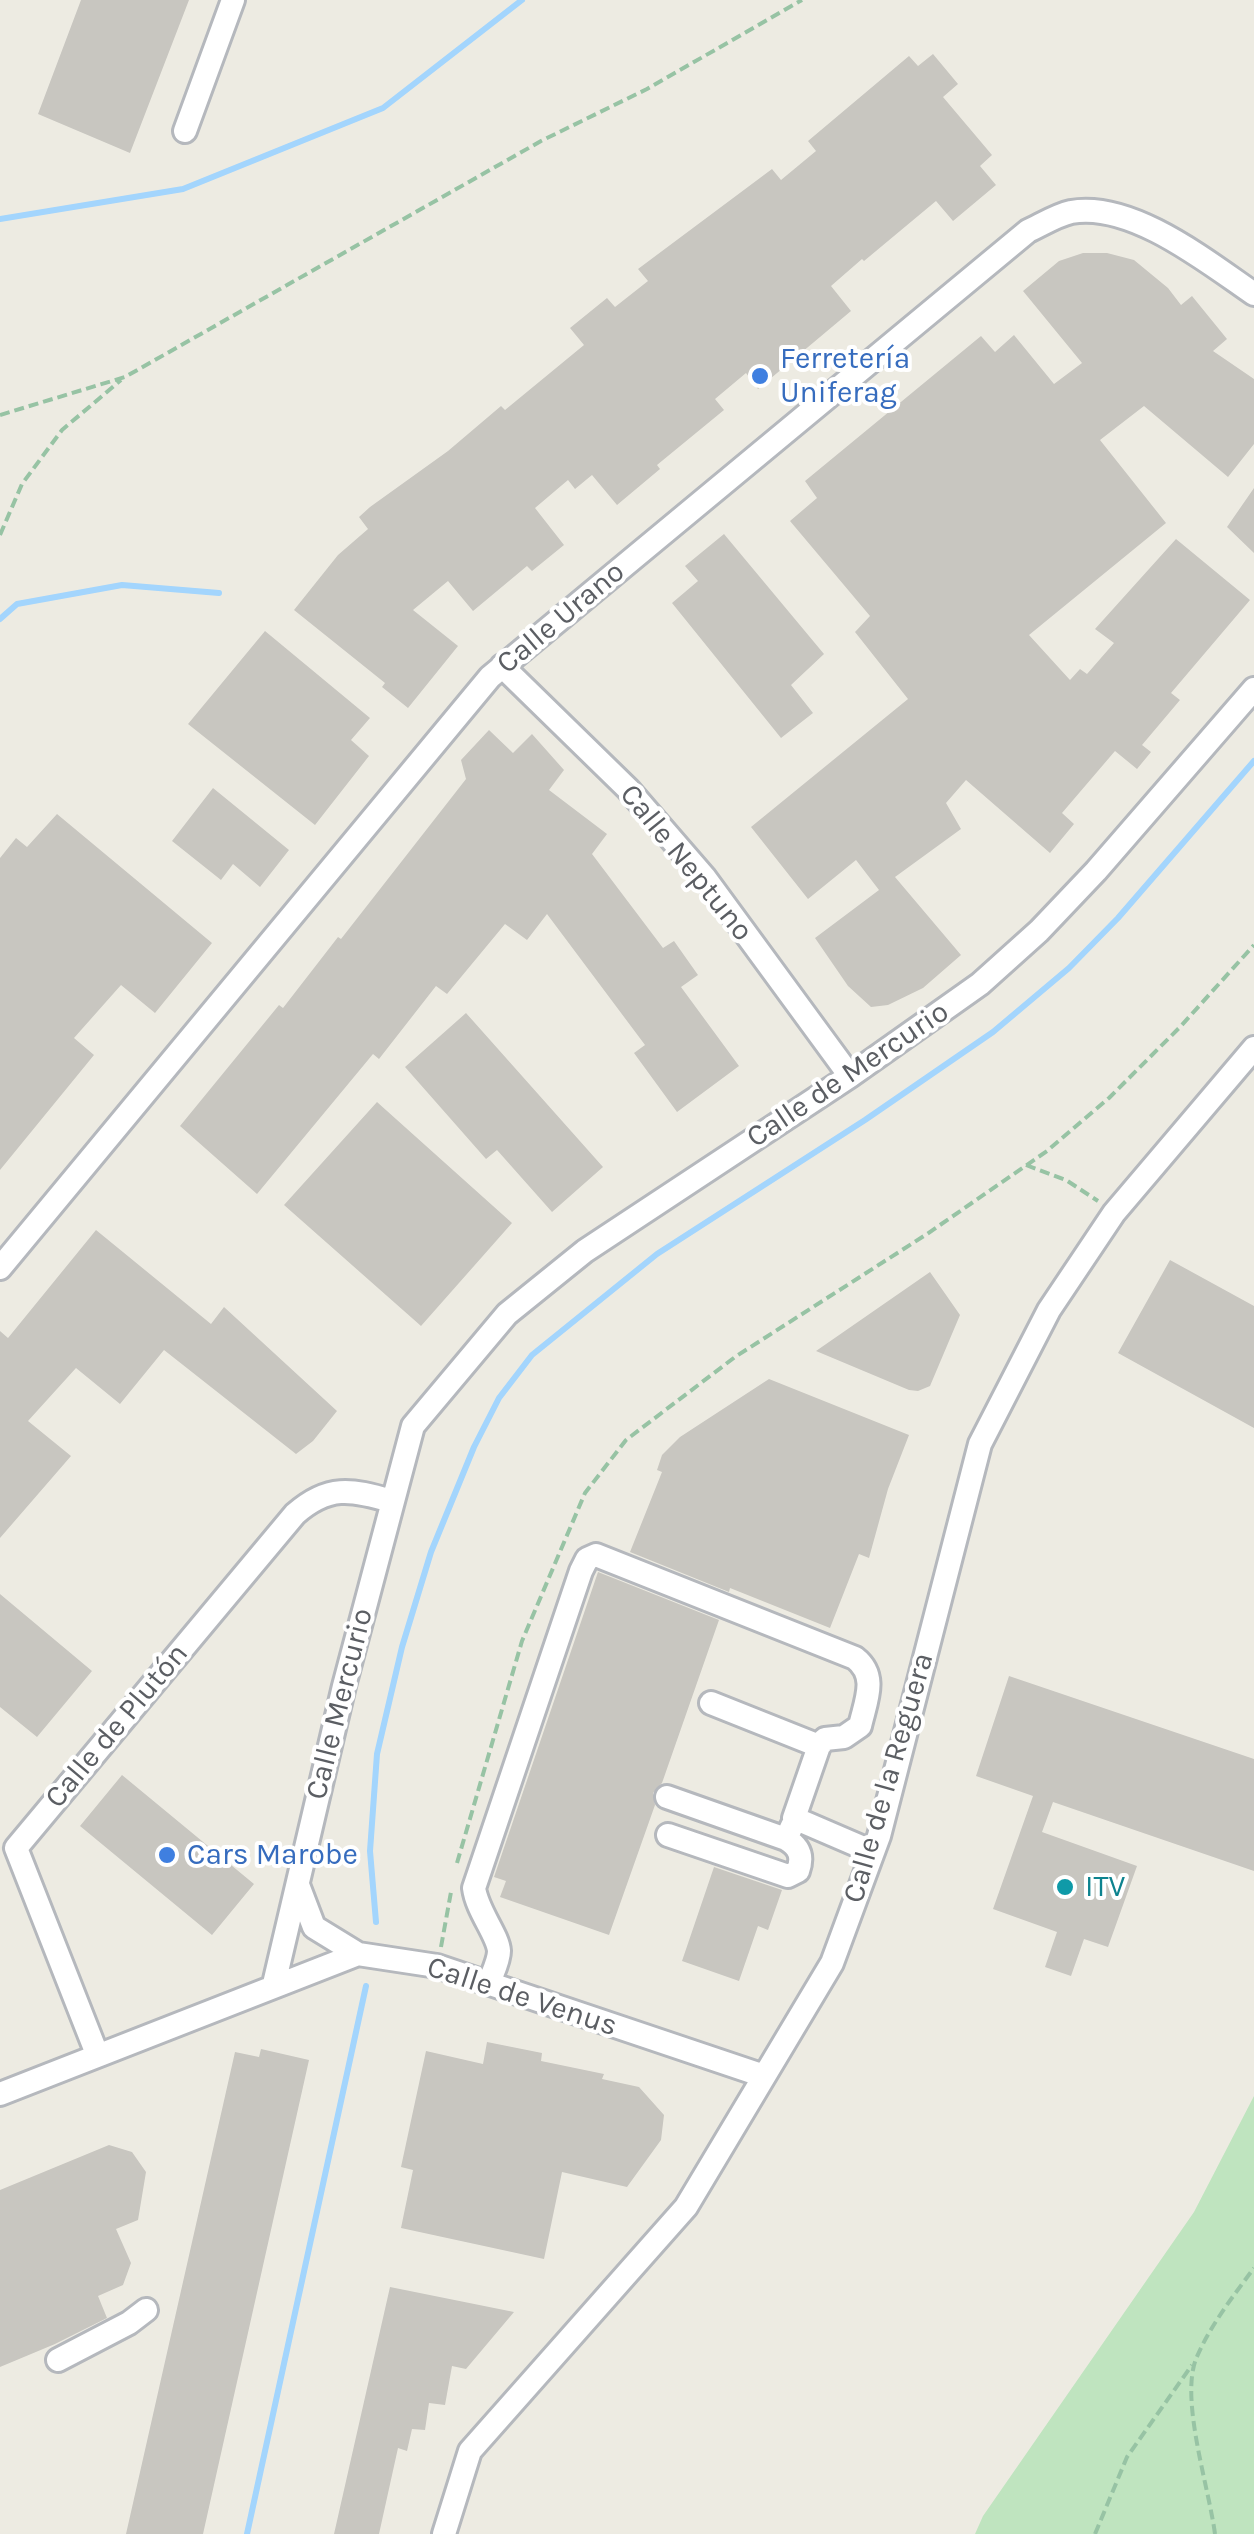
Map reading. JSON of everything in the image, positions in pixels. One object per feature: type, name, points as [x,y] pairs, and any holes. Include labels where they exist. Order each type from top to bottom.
[{"type":"street","points":[[185,131],[233,0]]},
{"type":"street","name":"Calle Urano","points":[[0,1268],[502,666],[1028,231],[1069,212],[1108,210],[1188,249],[1254,294]]},
{"type":"street","name":"Calle Neptuno","points":[[502,666],[628,789],[705,878],[850,1076]]},
{"type":"street","name":"Calle de Mercurio","points":[[413,1426],[506,1314],[572,1261],[850,1076],[980,984],[1039,931],[1096,871],[1254,689]]},
{"type":"street","name":"Calle de la Reguera","points":[[444,2534],[470,2451],[686,2207],[832,1962],[873,1852],[980,1444],[1049,1310],[1114,1212],[1254,1048]]},
{"type":"street","name":"Calle Mercurio","points":[[274,1984],[391,1501],[413,1426]]},
{"type":"street","name":"Calle de Plutón","points":[[97,2054],[16,1848],[295,1514],[310,1501],[346,1490],[391,1501]]},
{"type":"street","points":[[489,1983],[499,1955],[498,1946],[476,1903],[474,1888],[581,1571],[588,1559],[596,1555],[855,1658],[866,1667],[870,1682],[860,1726],[844,1737],[824,1739],[819,1746],[791,1829],[801,1860],[798,1871],[788,1876],[668,1835]]},
{"type":"street","points":[[711,1703],[819,1746]]},
{"type":"street","points":[[667,1796],[873,1852]]},
{"type":"street","points":[[298,1884],[314,1927],[358,1954]]},
{"type":"street","name":"Calle de Venus","points":[[0,2094],[358,1954],[437,1966],[764,2076]]},
{"type":"street","points":[[58,2360],[146,2310]]},
{"type":"path","points":[[0,536],[22,484],[62,430],[125,376],[541,141],[647,89],[802,0]]},
{"type":"path","points":[[0,415],[125,376]]},
{"type":"path","points":[[437,1966],[458,1858],[522,1641],[586,1493],[607,1462],[626,1440],[736,1357],[927,1234],[1025,1165],[1109,1098],[1182,1026],[1254,946]]},
{"type":"path","points":[[1025,1165],[1066,1180],[1114,1212]]},
{"type":"path","points":[[1095,2534],[1127,2458],[1254,2268]]},
{"type":"path","points":[[1195,2361],[1192,2389],[1197,2440],[1214,2534]]},
{"type":"green space","points":[[1254,2096],[1254,2534],[975,2534],[983,2516],[1194,2212]]},
{"type":"building","points":[[81,0],[189,0],[130,153],[38,114]]},
{"type":"building","points":[[933,54],[958,84],[943,97],[992,155],[980,166],[996,185],[953,221],[936,201],[862,259],[831,286],[851,311],[758,389],[746,373],[715,399],[724,410],[657,465],[660,469],[617,505],[592,475],[575,489],[568,480],[535,508],[564,545],[532,571],[527,566],[473,611],[448,581],[413,610],[458,646],[408,708],[382,687],[385,683],[294,610],[338,555],[368,529],[359,517],[501,406],[505,410],[584,345],[570,328],[607,298],[615,307],[648,281],[638,269],[772,169],[781,180],[816,151],[808,141],[909,56],[918,66]]},
{"type":"building","points":[[1083,253],[1107,253],[1134,260],[1168,288],[1181,305],[1192,296],[1227,339],[1213,351],[1254,379],[1254,444],[1228,477],[1144,406],[1100,440],[1166,523],[1029,635],[1070,680],[1080,669],[1087,674],[1114,643],[1095,629],[1176,539],[1250,600],[1171,693],[1180,700],[1142,745],[1151,752],[1137,769],[1115,751],[1062,813],[1074,824],[1050,853],[966,780],[946,803],[961,829],[895,877],[961,955],[923,988],[888,1005],[871,1007],[848,986],[815,938],[879,890],[856,860],[808,899],[751,827],[908,699],[855,632],[870,616],[790,521],[817,498],[805,481],[981,336],[995,352],[1014,335],[1054,384],[1082,363],[1023,291],[1059,261]]},
{"type":"building","points":[[1254,488],[1254,553],[1227,527]]},
{"type":"building","points":[[724,534],[824,654],[791,685],[813,713],[781,738],[672,603],[698,581],[685,566]]},
{"type":"building","points":[[265,631],[370,718],[351,740],[369,756],[315,825],[188,724]]},
{"type":"building","points":[[489,730],[513,753],[532,734],[564,770],[549,790],[607,834],[592,854],[663,948],[674,941],[698,975],[681,987],[739,1066],[677,1112],[634,1053],[645,1045],[547,914],[527,940],[505,924],[447,994],[436,986],[379,1059],[373,1054],[257,1194],[180,1126],[279,1005],[283,1008],[338,937],[341,939],[466,779],[461,760]]},
{"type":"building","points":[[213,788],[289,850],[260,887],[233,864],[221,880],[172,841]]},
{"type":"building","points":[[57,814],[212,943],[155,1013],[121,985],[74,1038],[94,1055],[0,1170],[0,858],[16,838],[27,847]]},
{"type":"building","points":[[466,1013],[603,1167],[552,1212],[497,1150],[486,1159],[405,1067]]},
{"type":"building","points":[[377,1102],[512,1223],[421,1326],[284,1205]]},
{"type":"building","points":[[96,1230],[211,1324],[224,1307],[337,1411],[313,1441],[296,1454],[164,1350],[120,1404],[76,1368],[28,1421],[71,1456],[0,1538],[0,1331],[8,1338]]},
{"type":"building","points":[[1170,1260],[1254,1306],[1254,1428],[1118,1353]]},
{"type":"building","points":[[930,1272],[960,1315],[930,1386],[909,1390],[816,1351]]},
{"type":"building","points":[[769,1379],[909,1435],[888,1489],[869,1558],[859,1554],[830,1628],[630,1552],[662,1472],[657,1470],[662,1455],[680,1437]]},
{"type":"building","points":[[598,1572],[719,1620],[662,1783],[653,1793],[655,1805],[609,1935],[500,1897],[506,1881],[494,1877]]},
{"type":"building","points":[[0,1594],[92,1671],[37,1737],[0,1707]]},
{"type":"building","points":[[1009,1676],[1254,1759],[1254,1871],[1053,1802],[1042,1832],[1137,1866],[1108,1947],[1084,1939],[1071,1976],[1045,1967],[1057,1932],[993,1909],[1033,1796],[976,1776]]},
{"type":"building","name":"Cars Marobe","points":[[122,1775],[254,1884],[212,1935],[80,1826]]},
{"type":"building","points":[[714,1867],[782,1890],[768,1930],[758,1926],[739,1981],[682,1961]]},
{"type":"building","points":[[487,2042],[542,2053],[541,2061],[604,2074],[602,2079],[639,2087],[664,2115],[661,2140],[627,2187],[562,2172],[544,2259],[401,2228],[413,2170],[401,2167],[426,2051],[483,2064]]},
{"type":"building","points":[[261,2049],[309,2060],[203,2534],[126,2534],[235,2052],[259,2057]]},
{"type":"building","points":[[109,2145],[132,2152],[146,2172],[138,2220],[116,2229],[131,2263],[123,2285],[98,2296],[107,2318],[0,2367],[0,2190]]},
{"type":"building","points":[[390,2287],[514,2312],[466,2369],[452,2366],[445,2405],[429,2403],[425,2430],[412,2429],[407,2451],[398,2448],[379,2534],[334,2534]]},
{"type":"waterway","points":[[0,219],[183,189],[383,108],[522,0]]},
{"type":"waterway","points":[[0,619],[17,604],[122,585],[219,593]]},
{"type":"waterway","points":[[376,1922],[370,1851],[377,1754],[402,1647],[431,1552],[474,1447],[499,1398],[532,1355],[657,1254],[993,1032],[1069,968],[1118,918],[1254,761]]},
{"type":"waterway","points":[[247,2534],[366,1986]]},
{"type":"place","name":"Ferretería Uniferag","points":[[760,376]]},
{"type":"place","name":"Cars Marobe","points":[[167,1855]]},
{"type":"place","name":"ITV","points":[[1065,1887]]}]
